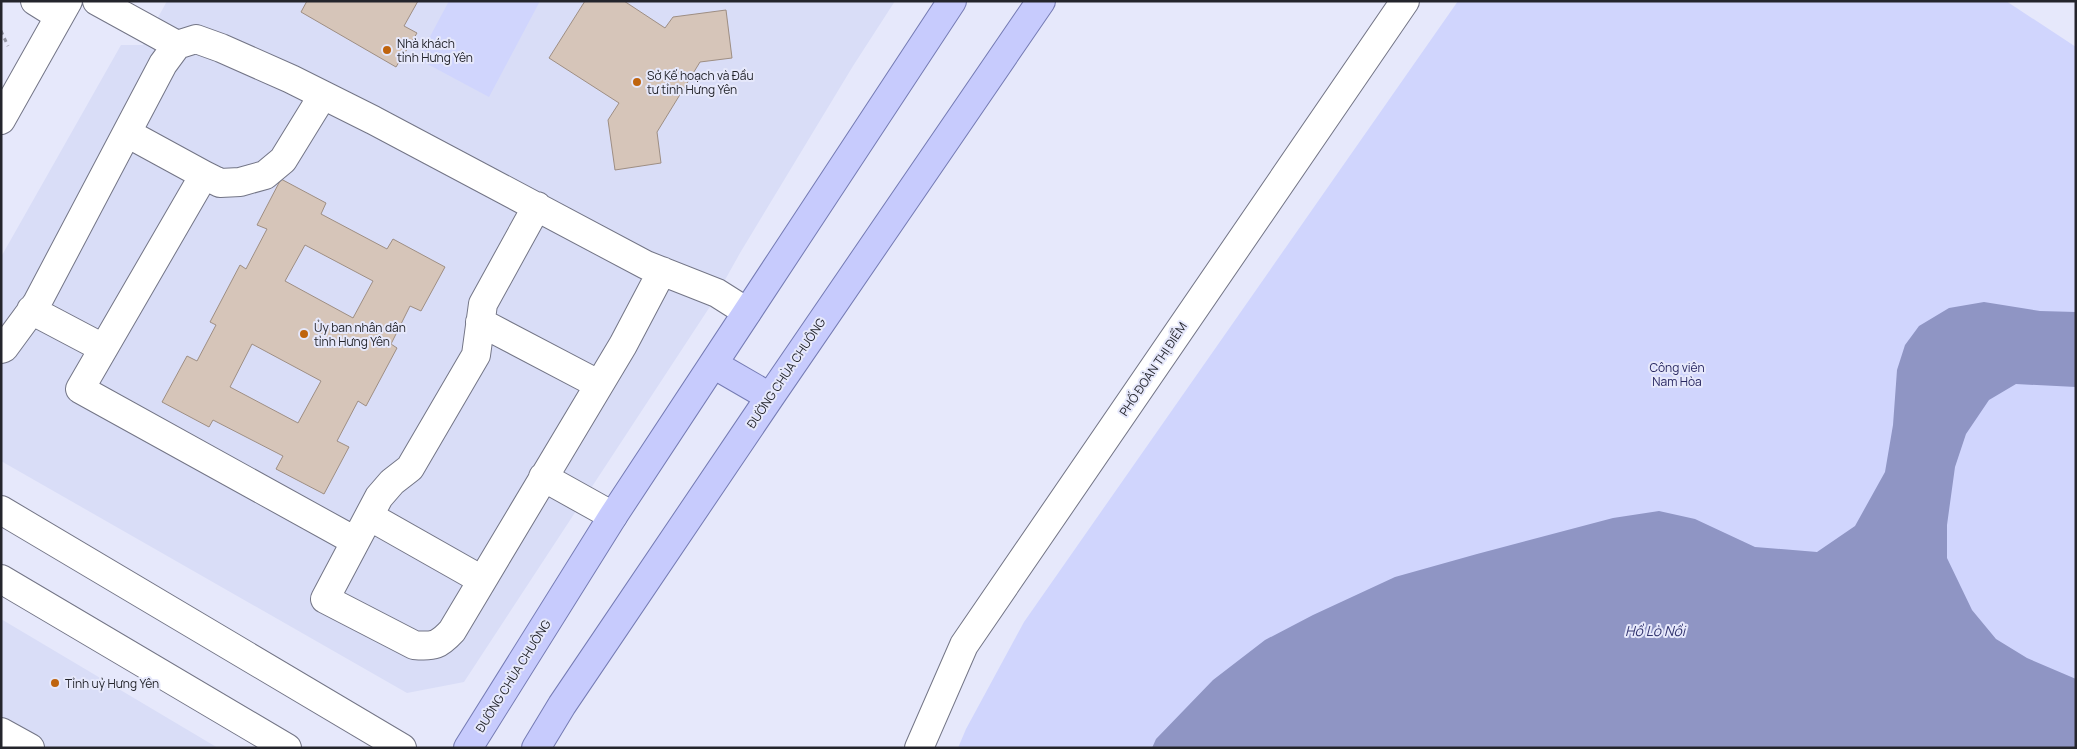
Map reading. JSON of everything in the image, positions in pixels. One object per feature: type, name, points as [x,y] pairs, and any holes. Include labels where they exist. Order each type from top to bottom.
[{"type":"main road","name":"ĐƯỜNG CHÙA CHUÔNG","points":[[468,748],[613,516],[952,1]]},
{"type":"main road","name":"ĐƯỜNG CHÙA CHUÔNG","points":[[536,748],[562,705],[770,396],[1040,1]]},
{"type":"main road","points":[[714,364],[770,396]]},
{"type":"street","points":[[1,120],[64,8],[35,1]]},
{"type":"street","points":[[97,1],[177,45]]},
{"type":"street","name":"PHỐ ĐOÀN THỊ ĐIỂM","points":[[919,748],[964,645],[1405,1]]},
{"type":"street","points":[[1,349],[4,348],[31,310],[163,64],[177,45],[196,39],[323,95],[646,265],[717,293],[747,312]]},
{"type":"street","points":[[127,133],[220,183],[240,182],[264,174],[283,160],[323,95]]},
{"type":"street","points":[[204,174],[80,389],[354,541]]},
{"type":"street","points":[[537,206],[483,304],[476,355],[410,468],[392,482],[379,497],[325,598],[414,645],[430,646],[442,642],[452,631],[598,384],[624,345],[662,271]]},
{"type":"street","points":[[31,310],[103,348]]},
{"type":"street","points":[[480,322],[598,384]]},
{"type":"street","points":[[543,477],[613,516]]},
{"type":"street","points":[[1,510],[402,748]]},
{"type":"street","points":[[369,516],[482,580]]},
{"type":"street","points":[[1,579],[287,748]]},
{"type":"street","points":[[1,732],[30,748]]},
{"type":"shaded area","points":[[167,1],[895,1],[853,66],[740,253],[711,305],[464,682],[407,693],[1,461],[1,257],[121,45],[143,45]]},
{"type":"shaded area","name":"Tỉnh uỷ Hưng Yên","points":[[1,619],[218,748],[1,748]]},
{"type":"green space","points":[[449,1],[540,1],[489,97],[418,59]]},
{"type":"green space","name":"Công viên Nam Hòa","points":[[1458,1],[2006,1],[2076,47],[2076,748],[958,748],[966,729],[1024,622]]},
{"type":"water","name":"Hồ Lò Nồi","points":[[1984,302],[2040,311],[2076,312],[2076,387],[2016,384],[1989,400],[1966,434],[1955,467],[1947,525],[1947,558],[1972,610],[1996,639],[2027,658],[2076,679],[2076,748],[1152,748],[1156,739],[1213,680],[1265,640],[1313,615],[1395,577],[1613,518],[1659,511],[1695,519],[1755,547],[1817,552],[1855,526],[1885,472],[1893,425],[1897,370],[1905,345],[1919,326],[1949,308]]},
{"type":"building","name":"Nhà khách tỉnh Hưng Yên","points":[[307,1],[418,1],[404,26],[417,33],[396,67],[301,12]]},
{"type":"building","name":"Sở Kế hoạch và Đầu tư tỉnh Hưng Yên","points":[[585,1],[624,1],[665,28],[673,17],[726,10],[732,58],[700,62],[657,132],[661,163],[615,170],[608,120],[619,103],[549,58]]},
{"type":"building","name":"Ủy ban nhân dân tỉnh Hưng Yên","points":[[281,179],[326,203],[321,214],[387,249],[393,239],[445,267],[421,311],[410,306],[391,344],[397,348],[366,406],[358,401],[337,441],[349,447],[324,494],[276,469],[283,456],[213,420],[209,427],[162,402],[187,356],[197,361],[216,325],[210,322],[240,265],[246,269],[267,229],[257,225]],"holes":[[[305,245],[373,281],[353,318],[285,281]],[[252,344],[321,381],[298,423],[230,387]]]},
{"type":"place","name":"Nhà khách tỉnh Hưng Yên","points":[[387,50]]},
{"type":"place","name":"Sở Kế hoạch và Đầu tư tỉnh Hưng Yên","points":[[637,82]]},
{"type":"place","name":"Ủy ban nhân dân tỉnh Hưng Yên","points":[[304,334]]},
{"type":"place","name":"Tỉnh uỷ Hưng Yên","points":[[55,683]]}]
